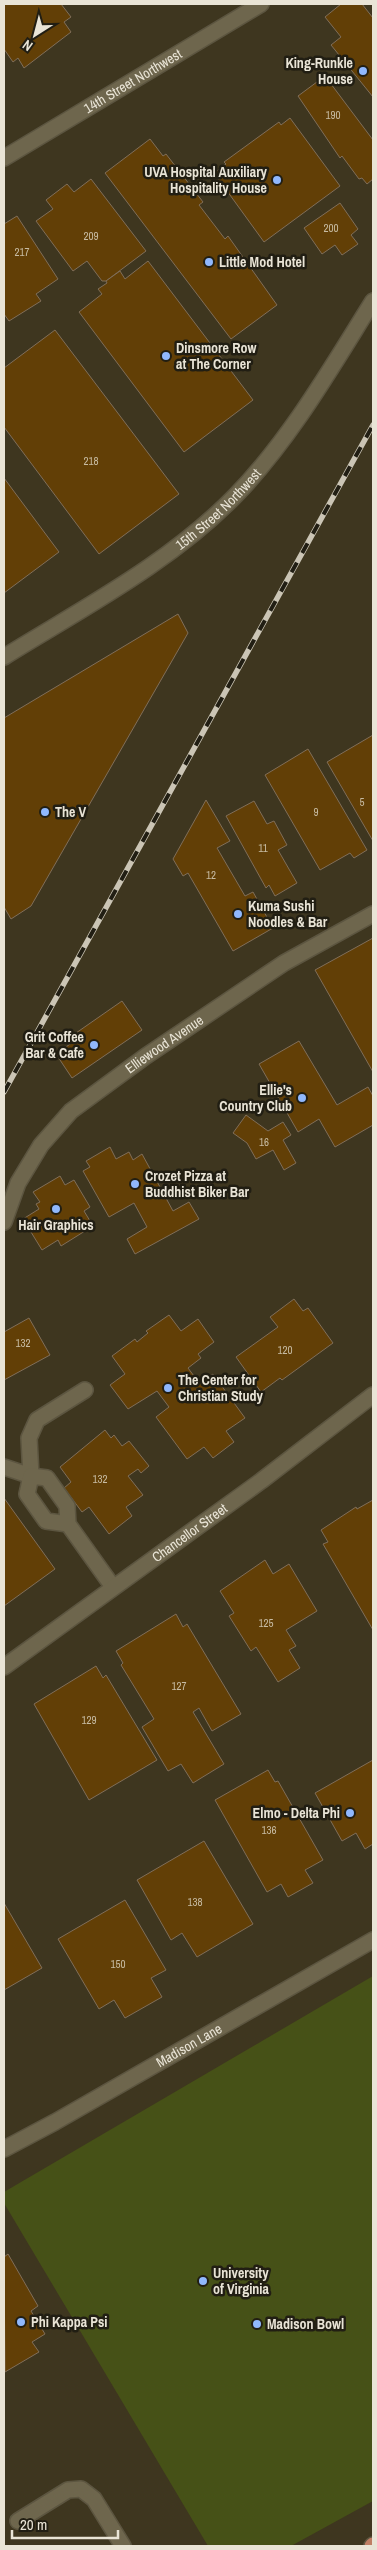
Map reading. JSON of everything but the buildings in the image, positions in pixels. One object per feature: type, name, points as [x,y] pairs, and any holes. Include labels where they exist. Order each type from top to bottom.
[{"type":"street","name":"14th Street Northwest","points":[[4,158],[262,4]]},
{"type":"street","name":"15th Street Northwest","points":[[4,657],[152,565],[185,541],[236,496],[280,444],[373,301]]},
{"type":"street","name":"Elliewood Avenue","points":[[4,1222],[22,1176],[41,1145],[71,1111],[146,1056],[284,963],[373,914]]},
{"type":"street","points":[[68,1524],[46,1521],[27,1494],[31,1476],[29,1438],[37,1420],[85,1390]]},
{"type":"street","name":"Chancellor Street","points":[[4,1667],[373,1396]]},
{"type":"street","points":[[4,1468],[31,1476],[47,1478],[67,1506],[68,1524],[113,1587]]},
{"type":"street","name":"Madison Lane","points":[[4,2149],[55,2122],[373,1940]]},
{"type":"street","points":[[18,2521],[68,2490],[80,2489],[94,2498],[124,2546]]},
{"type":"green space","name":"University of Virginia","points":[[373,1976],[373,2501],[291,2546],[208,2546],[4,2203],[4,2192]]},
{"type":"railway","points":[[4,1092],[373,425]]},
{"type":"place","name":"King-Runkle House","points":[[363,71]]},
{"type":"place","name":"UVA Hospital Auxiliary Hospitality House","points":[[277,180]]},
{"type":"place","name":"Little Mod Hotel","points":[[209,262]]},
{"type":"place","name":"Dinsmore Row at The Corner","points":[[166,356]]},
{"type":"place","name":"The V","points":[[45,812]]},
{"type":"place","name":"Kuma Sushi Noodles & Bar","points":[[238,914]]},
{"type":"place","name":"Grit Coffee Bar & Cafe","points":[[94,1045]]},
{"type":"place","name":"Ellie's Country Club","points":[[302,1098]]},
{"type":"place","name":"Crozet Pizza at Buddhist Biker Bar","points":[[135,1184]]},
{"type":"place","name":"Hair Graphics","points":[[56,1209]]},
{"type":"place","name":"The Center for Christian Study","points":[[168,1388]]},
{"type":"place","name":"Elmo - Delta Phi","points":[[350,1813]]},
{"type":"place","name":"University of Virginia","points":[[203,2281]]},
{"type":"place","name":"Phi Kappa Psi","points":[[21,2322]]},
{"type":"place","name":"Madison Bowl","points":[[257,2324]]}]
